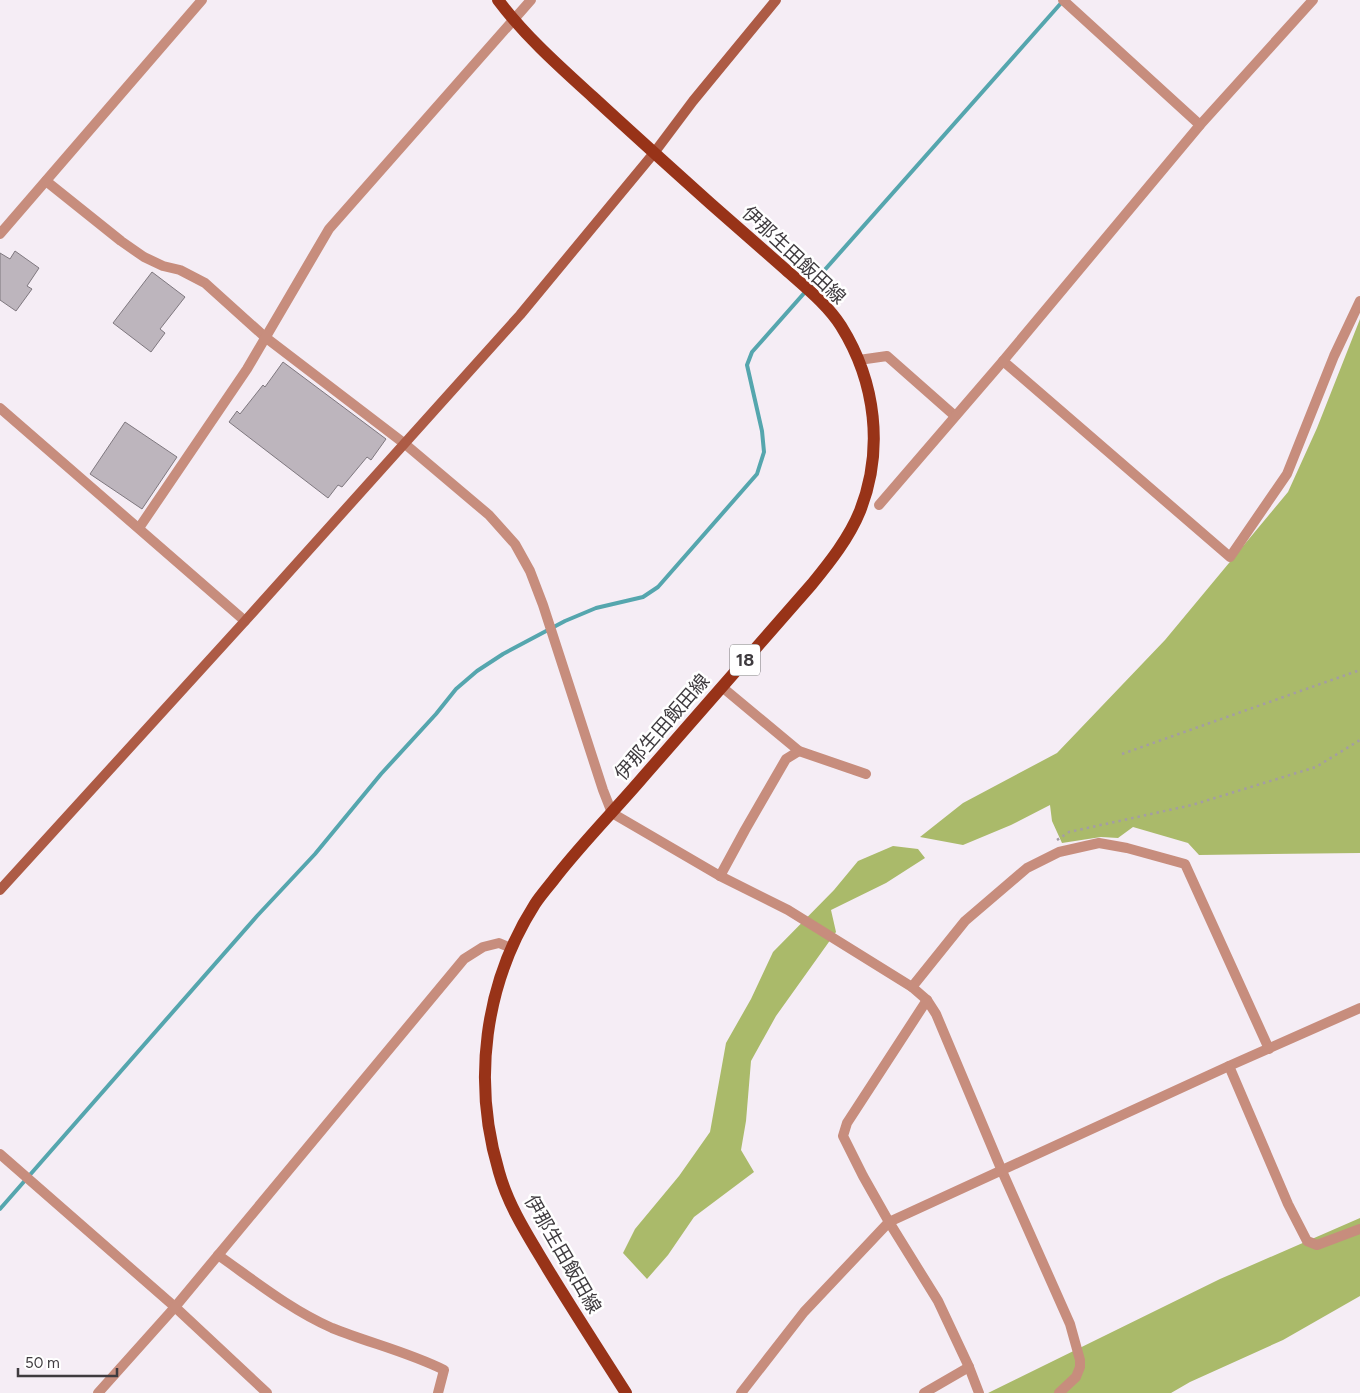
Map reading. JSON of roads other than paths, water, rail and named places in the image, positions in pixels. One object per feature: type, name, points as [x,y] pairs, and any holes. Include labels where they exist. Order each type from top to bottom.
[{"type":"main road","name":"伊那生田飯田線","points":[[498,0],[514,20],[576,82],[817,297],[841,326],[859,360],[872,404],[875,444],[872,466],[859,512],[846,538],[828,565],[577,850],[535,903],[511,948],[493,1002],[484,1066],[487,1114],[499,1174],[521,1224],[626,1393]]},
{"type":"street","points":[[0,234],[202,0]]},
{"type":"street","points":[[139,528],[247,369],[330,229],[532,0]]},
{"type":"street","points":[[0,890],[405,444],[520,314],[654,153],[693,101],[776,0]]},
{"type":"street","points":[[1062,0],[1200,125]]},
{"type":"street","points":[[879,505],[1003,361],[1200,125],[1313,0]]},
{"type":"street","points":[[46,181],[144,257],[163,266],[180,270],[205,282],[265,338],[405,444],[489,516],[514,544],[530,571],[544,605],[612,812],[720,876],[788,910],[912,987],[927,1000],[936,1014],[1002,1171],[1070,1324],[1080,1360],[1080,1367],[1076,1376],[1059,1393]]},
{"type":"street","points":[[1003,361],[1230,557],[1287,474],[1334,356],[1360,301]]},
{"type":"street","points":[[859,360],[887,356],[955,416]]},
{"type":"street","points":[[0,408],[245,621]]},
{"type":"street","points":[[722,687],[799,750],[866,774]]},
{"type":"street","points":[[720,876],[786,759],[799,750]]},
{"type":"street","points":[[912,987],[965,921],[1027,868],[1059,852],[1099,843],[1127,848],[1184,864],[1269,1048]]},
{"type":"street","points":[[98,1393],[175,1307],[464,959],[483,947],[499,943],[511,948]]},
{"type":"street","points":[[927,1000],[847,1123],[844,1136],[863,1176],[889,1222],[938,1301],[970,1368],[979,1393]]},
{"type":"street","points":[[741,1393],[804,1312],[889,1222],[1360,1008]]},
{"type":"street","points":[[1229,1066],[1288,1204],[1306,1241],[1317,1245],[1360,1229]]},
{"type":"street","points":[[0,1154],[175,1307],[267,1393]]},
{"type":"street","points":[[218,1255],[304,1315],[333,1328],[421,1358],[444,1370],[438,1393]]},
{"type":"street","points":[[924,1393],[970,1368]]},
{"type":"waterway","points":[[0,1209],[257,916],[315,854],[381,774],[436,714],[456,689],[477,671],[503,654],[565,621],[596,608],[643,597],[658,587],[757,474],[764,452],[762,431],[747,365],[752,352],[1062,2]]}]
